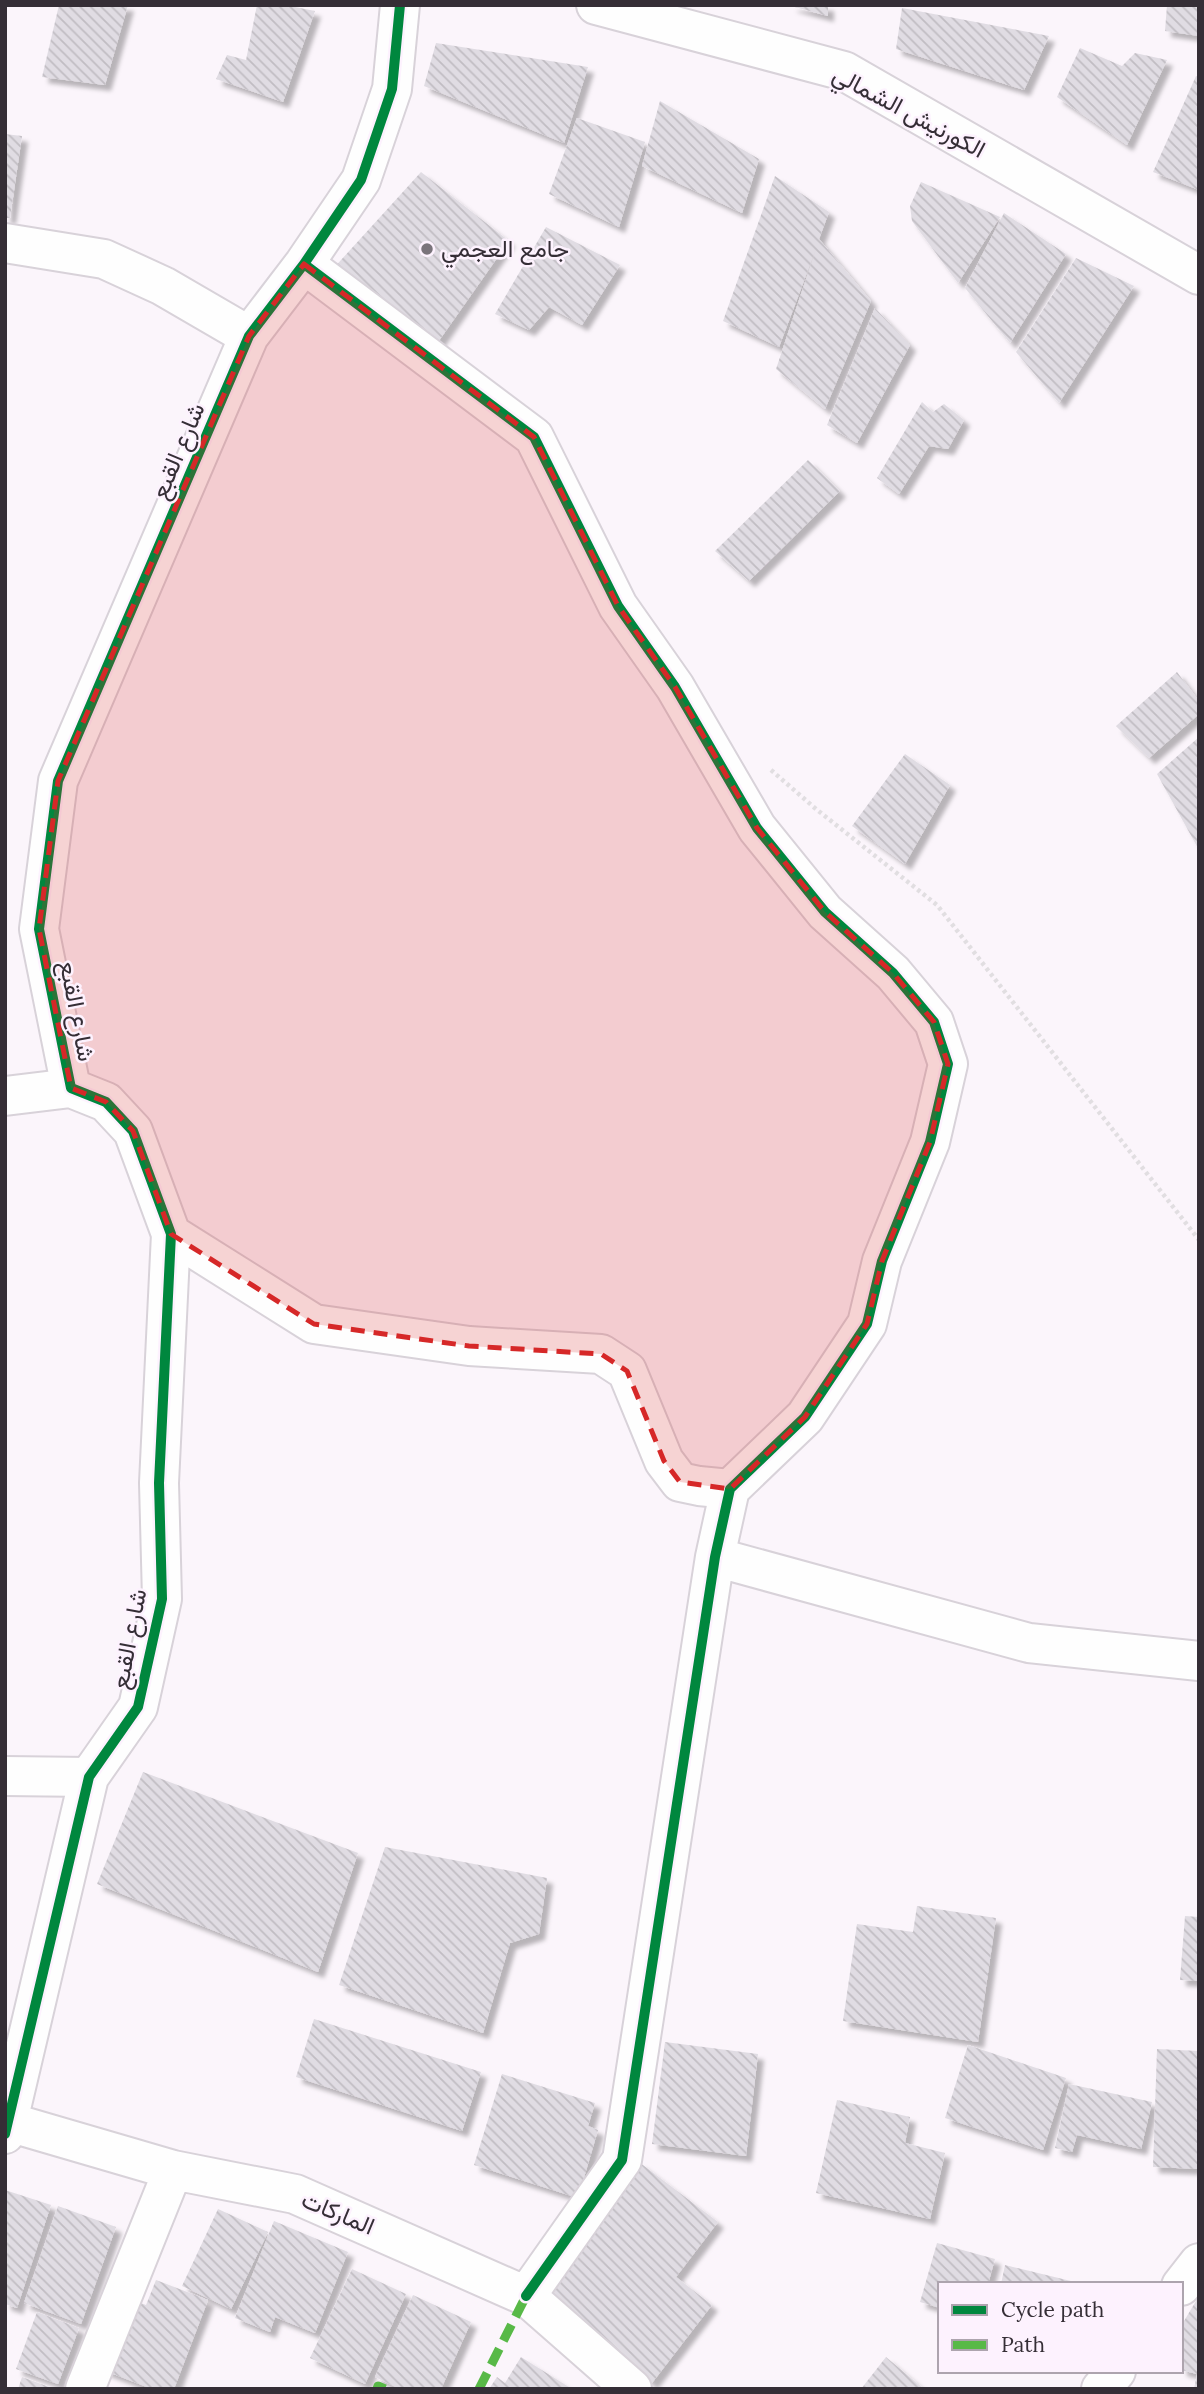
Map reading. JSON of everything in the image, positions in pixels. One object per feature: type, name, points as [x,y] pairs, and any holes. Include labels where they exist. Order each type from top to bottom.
[{"type":"street","name":"شارع القبع","points":[[6,2126],[89,1777],[138,1707],[162,1600],[159,1483],[171,1234],[133,1131],[106,1102],[71,1088],[38,929],[58,781],[249,336],[304,264],[361,180],[392,89],[400,5]]},
{"type":"street","name":"الكورنيش الشمالي","points":[[596,5],[844,71],[1199,275]]},
{"type":"street","points":[[5,243],[104,259],[163,286],[249,336]]},
{"type":"street","points":[[304,264],[534,437],[618,606],[675,687],[757,828],[825,912],[893,973],[934,1022],[948,1064],[930,1142],[882,1261],[867,1324],[805,1417],[730,1489],[715,1557],[622,2160],[526,2296]]},
{"type":"street","points":[[5,1096],[71,1088]]},
{"type":"street","points":[[171,1234],[314,1324],[469,1346],[601,1354],[627,1371],[664,1461],[680,1482],[730,1489]]},
{"type":"street","points":[[715,1557],[1029,1643],[1199,1661]]},
{"type":"street","points":[[5,1776],[89,1777]]},
{"type":"street","name":"الماركات","points":[[6,2126],[173,2170],[295,2194],[526,2296],[632,2389]]},
{"type":"street","points":[[85,2389],[173,2170]]},
{"type":"street","points":[[1183,2283],[1199,2263]]},
{"type":"path","points":[[766,765],[816,809],[937,905],[1199,1240]]},
{"type":"highlighted area","points":[[304,264],[534,437],[618,606],[675,687],[757,828],[825,912],[893,973],[934,1022],[948,1064],[930,1142],[882,1261],[867,1324],[805,1417],[730,1489],[680,1482],[664,1461],[627,1371],[601,1354],[469,1346],[314,1324],[171,1234],[133,1131],[106,1102],[71,1088],[39,929],[58,781],[249,336]]},
{"type":"building","points":[[59,5],[128,5],[105,85],[42,77]]},
{"type":"building","points":[[257,5],[285,5],[315,11],[283,102],[216,79],[227,55],[246,60]]},
{"type":"building","points":[[828,5],[828,16],[791,6]]},
{"type":"building","points":[[1167,5],[1199,5],[1199,36],[1165,31]]},
{"type":"building","points":[[902,8],[1049,36],[1024,90],[896,49]]},
{"type":"building","points":[[436,43],[588,67],[564,143],[424,86]]},
{"type":"building","points":[[1080,48],[1122,66],[1135,53],[1167,60],[1127,145],[1057,97]]},
{"type":"building","points":[[1196,76],[1199,77],[1199,190],[1153,172]]},
{"type":"building","points":[[660,101],[759,159],[742,213],[642,166]]},
{"type":"building","points":[[577,118],[645,142],[619,227],[549,194]]},
{"type":"building","points":[[5,134],[22,136],[10,218],[5,218]]},
{"type":"building","points":[[421,172],[509,241],[431,352],[331,271]]},
{"type":"building","points":[[775,176],[829,212],[819,239],[871,301],[825,409],[776,369],[816,249],[779,347],[723,321]]},
{"type":"building","points":[[921,182],[1000,217],[958,283],[912,221],[910,206]]},
{"type":"building","points":[[1004,213],[1066,254],[1010,343],[965,288]]},
{"type":"building","points":[[546,227],[620,265],[582,325],[549,307],[529,330],[495,314]]},
{"type":"building","points":[[1076,258],[1134,286],[1059,403],[1016,352]]},
{"type":"building","points":[[875,308],[910,345],[857,443],[827,425]]},
{"type":"building","points":[[922,402],[933,412],[944,404],[964,420],[948,449],[929,446],[899,494],[877,478]]},
{"type":"building","points":[[808,460],[840,491],[749,581],[715,551]]},
{"type":"building","points":[[1177,672],[1199,701],[1199,714],[1149,758],[1116,726]]},
{"type":"building","points":[[1199,737],[1199,850],[1157,774]]},
{"type":"building","points":[[905,754],[950,785],[905,864],[852,826]]},
{"type":"building","points":[[143,1772],[358,1853],[318,1972],[97,1884]]},
{"type":"building","points":[[385,1847],[547,1878],[539,1934],[510,1943],[483,2033],[339,1985]]},
{"type":"building","points":[[917,1906],[996,1918],[978,2042],[843,2021],[857,1924],[913,1932]]},
{"type":"building","points":[[1185,1916],[1199,1917],[1199,1981],[1180,1980]]},
{"type":"building","points":[[314,2019],[481,2072],[462,2131],[296,2077]]},
{"type":"building","points":[[665,2042],[758,2054],[746,2156],[652,2144]]},
{"type":"building","points":[[968,2045],[1066,2078],[1043,2150],[945,2118]]},
{"type":"building","points":[[1157,2049],[1199,2051],[1199,2169],[1153,2167]]},
{"type":"building","points":[[502,2074],[595,2103],[588,2126],[598,2130],[578,2198],[474,2165]]},
{"type":"building","points":[[1069,2084],[1152,2102],[1141,2149],[1077,2135],[1072,2152],[1055,2148]]},
{"type":"building","points":[[837,2100],[910,2117],[905,2143],[945,2153],[930,2219],[816,2193]]},
{"type":"building","points":[[639,2162],[718,2222],[676,2277],[712,2305],[652,2383],[538,2295]]},
{"type":"building","points":[[5,2190],[51,2205],[17,2308],[5,2304]]},
{"type":"building","points":[[58,2206],[116,2227],[81,2324],[24,2303]]},
{"type":"building","points":[[218,2209],[268,2232],[231,2309],[182,2286]]},
{"type":"building","points":[[274,2221],[348,2252],[315,2333],[275,2317],[270,2332],[235,2318]]},
{"type":"building","points":[[937,2243],[995,2259],[989,2282],[938,2282],[938,2307],[920,2302]]},
{"type":"building","points":[[1005,2265],[1075,2282],[1001,2282]]},
{"type":"building","points":[[352,2269],[406,2294],[365,2384],[310,2358]]},
{"type":"building","points":[[156,2280],[208,2300],[174,2389],[152,2389],[103,2370],[130,2299],[146,2305]]},
{"type":"building","points":[[413,2295],[471,2322],[441,2389],[400,2389],[375,2377]]},
{"type":"building","points":[[1199,2296],[1199,2389],[1194,2389],[1197,2374],[1183,2370],[1183,2323]]},
{"type":"building","points":[[37,2312],[79,2328],[58,2384],[16,2369]]},
{"type":"building","points":[[521,2357],[572,2389],[489,2389],[497,2377],[505,2383]]},
{"type":"building","points":[[886,2357],[924,2389],[861,2389]]},
{"type":"building","points":[[22,2377],[52,2388],[52,2389],[18,2389]]},
{"type":"marked path","points":[[479,2389],[526,2296]]},
{"type":"marked path","points":[[377,2389],[378,2386],[385,2389]]},
{"type":"cycle path","points":[[5,2134],[89,1777],[138,1707],[162,1599],[159,1483],[171,1234],[133,1131],[106,1102],[71,1088],[39,929],[58,781],[249,336],[304,264],[361,180],[392,89],[400,5]]},
{"type":"cycle path","points":[[304,264],[534,437],[618,606],[675,687],[757,828],[825,912],[893,973],[934,1022],[948,1064],[930,1142],[882,1261],[867,1324],[805,1417],[730,1489],[715,1557],[622,2160],[526,2296]]},
{"type":"place","name":"جامع العجمي","points":[[427,249]]}]
